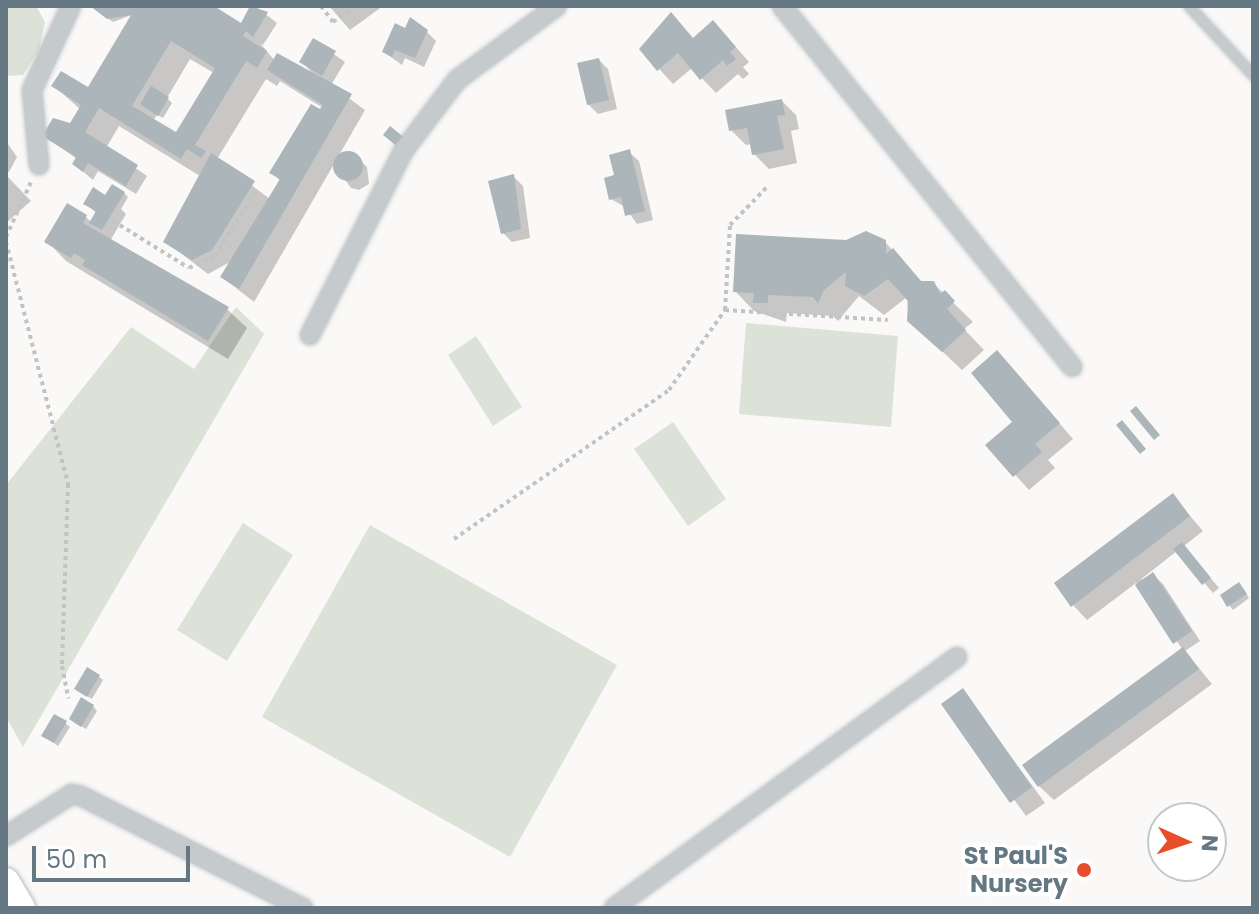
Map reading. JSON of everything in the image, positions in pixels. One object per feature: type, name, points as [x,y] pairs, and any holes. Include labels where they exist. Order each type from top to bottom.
[{"type":"main road","points":[[6,881],[22,908]]},
{"type":"street","points":[[39,165],[32,90],[71,6]]},
{"type":"street","points":[[310,335],[404,150],[457,80],[557,6]]},
{"type":"street","points":[[782,6],[1072,367]]},
{"type":"street","points":[[614,908],[957,657]]},
{"type":"street","points":[[6,836],[72,794],[81,796],[303,908]]},
{"type":"lane","points":[[1189,6],[1253,75]]},
{"type":"path","points":[[321,6],[333,22],[355,6]]},
{"type":"path","points":[[39,165],[6,239],[68,484],[62,666],[68,698]]},
{"type":"path","points":[[454,539],[669,390],[725,310],[730,225],[766,188]]},
{"type":"path","points":[[113,221],[189,268],[215,256],[255,192]]},
{"type":"path","points":[[725,310],[888,320]]},
{"type":"shaded area","points":[[6,6],[36,6],[45,22],[39,50],[23,75],[6,76]]},
{"type":"shaded area","points":[[236,307],[264,334],[23,747],[6,717],[6,485],[131,327],[194,369]]},
{"type":"shaded area","points":[[746,323],[898,336],[891,427],[739,414]]},
{"type":"shaded area","points":[[476,336],[522,407],[493,426],[448,355]]},
{"type":"shaded area","points":[[673,422],[726,499],[688,526],[634,449]]},
{"type":"shaded area","points":[[243,523],[293,555],[227,661],[177,630]]},
{"type":"shaded area","points":[[370,525],[617,665],[510,857],[262,717]]},
{"type":"building","points":[[90,6],[214,6],[241,23],[250,6],[268,12],[253,37],[246,31],[243,36],[267,51],[257,68],[246,61],[195,145],[206,151],[201,158],[187,149],[181,159],[99,108],[85,132],[138,165],[126,186],[88,163],[83,172],[72,164],[76,157],[42,136],[53,118],[70,123],[81,105],[51,86],[61,71],[88,87],[131,15],[107,19]],"holes":[[[171,41],[215,68],[176,132],[132,106]]]},
{"type":"building","points":[[671,12],[693,38],[713,20],[736,47],[730,52],[736,59],[727,66],[723,60],[700,80],[678,53],[657,71],[639,49]]},
{"type":"building","points":[[410,17],[428,30],[415,58],[395,50],[392,57],[382,52],[395,23],[405,28]]},
{"type":"building","points":[[313,38],[336,51],[322,76],[299,62]]},
{"type":"building","points":[[277,53],[352,94],[239,289],[220,277],[280,179],[269,173],[311,104],[320,109],[323,105],[267,70]]},
{"type":"building","points":[[599,58],[609,100],[587,105],[577,63]]},
{"type":"building","points":[[151,86],[169,97],[158,116],[140,104]]},
{"type":"building","points":[[782,99],[785,115],[777,116],[784,149],[752,155],[747,128],[729,131],[725,110]]},
{"type":"building","points":[[390,126],[406,139],[399,148],[383,135]]},
{"type":"building","points":[[630,149],[645,211],[625,216],[621,197],[609,200],[604,178],[614,175],[609,155]]},
{"type":"building","points":[[348,151],[359,155],[363,166],[359,177],[348,181],[337,177],[333,166],[337,155]]},
{"type":"building","points":[[211,153],[255,181],[212,250],[192,260],[163,242]]},
{"type":"building","points":[[514,174],[521,229],[501,234],[488,181]]},
{"type":"building","points":[[112,184],[125,192],[102,230],[89,223],[96,211],[83,204],[93,187],[105,195]]},
{"type":"building","points":[[67,203],[87,215],[83,223],[229,307],[208,341],[82,265],[85,260],[74,253],[71,258],[44,242]]},
{"type":"building","points":[[866,231],[886,240],[886,254],[893,248],[921,281],[934,281],[940,294],[945,290],[955,301],[947,309],[966,330],[942,352],[907,321],[908,301],[888,279],[864,296],[845,286],[846,272],[823,291],[818,304],[813,297],[768,295],[768,303],[753,303],[754,293],[733,292],[736,234],[846,240]]},
{"type":"building","points":[[997,350],[1060,423],[1035,444],[1042,452],[1013,477],[985,445],[1012,422],[971,373]]},
{"type":"building","points":[[1136,406],[1160,435],[1154,440],[1130,411]]},
{"type":"building","points":[[1122,420],[1146,449],[1140,454],[1116,425]]},
{"type":"building","points":[[1173,493],[1190,516],[1071,607],[1054,583]]},
{"type":"building","points":[[1182,542],[1211,578],[1202,585],[1173,549]]},
{"type":"building","points":[[1153,572],[1192,631],[1173,644],[1135,585]]},
{"type":"building","points":[[1239,582],[1247,594],[1227,607],[1220,595]]},
{"type":"building","points":[[1183,647],[1199,669],[1038,787],[1022,765]]},
{"type":"building","points":[[87,667],[100,675],[87,697],[74,689]]},
{"type":"building","points":[[963,688],[1032,787],[1010,803],[941,704]]},
{"type":"building","points":[[81,697],[94,705],[81,727],[69,719]]},
{"type":"building","points":[[54,714],[67,721],[54,743],[41,736]]},
{"type":"place","name":"St Paul'S Nursery","points":[[1084,870]]}]
